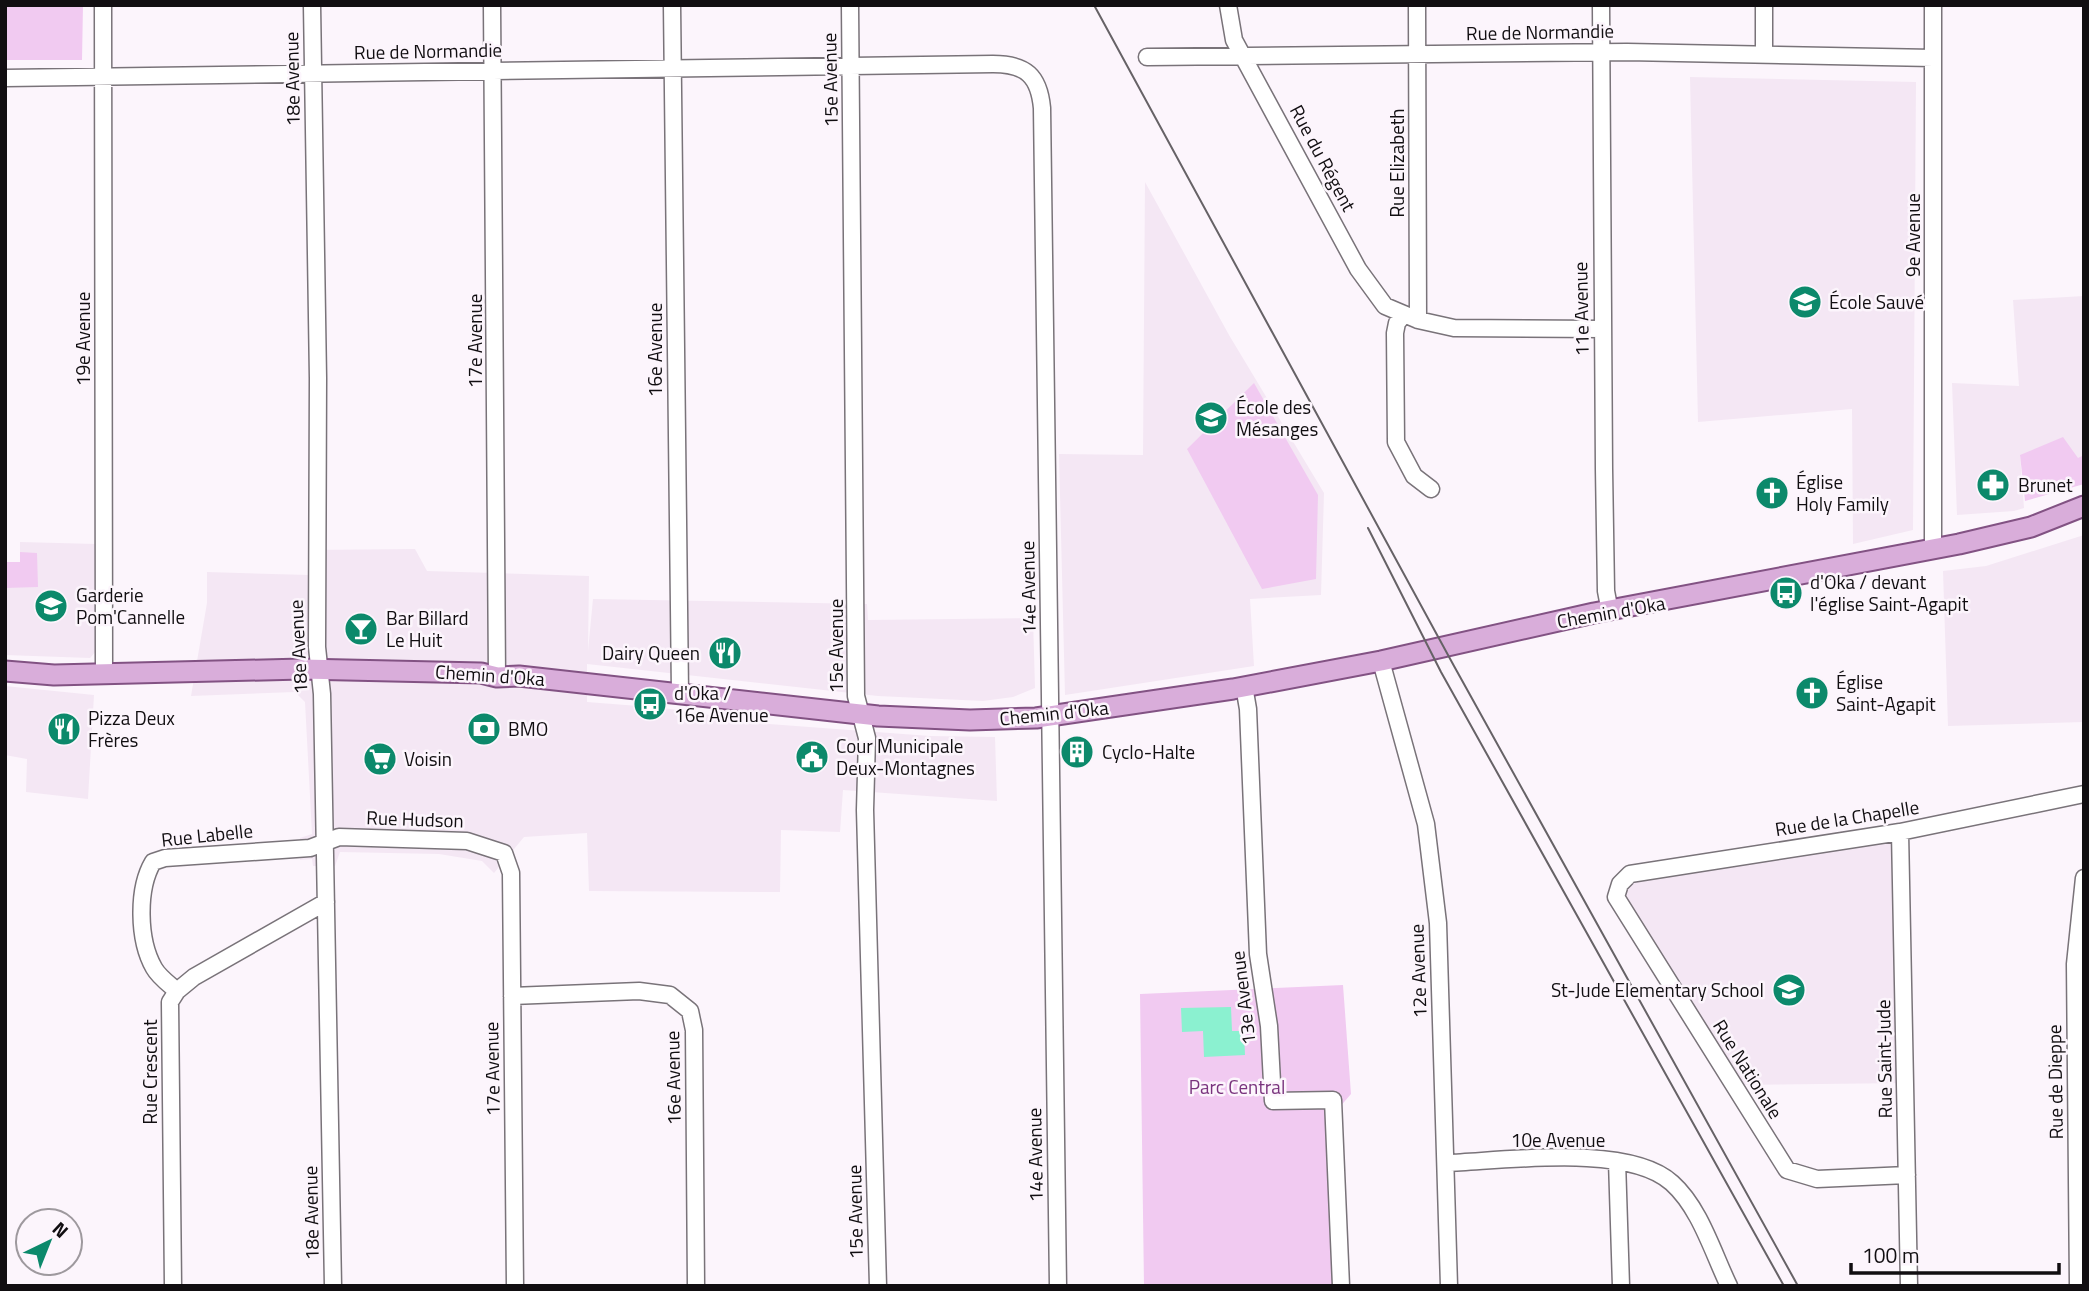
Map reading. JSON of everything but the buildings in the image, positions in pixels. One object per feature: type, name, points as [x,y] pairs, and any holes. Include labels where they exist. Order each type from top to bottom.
[{"type":"main road","name":"Chemin d'Oka","points":[[5,671],[54,675],[320,670],[468,672],[860,714],[970,720],[1051,716],[1244,687],[1381,661],[1594,613],[2018,531],[2084,506]]},
{"type":"street","name":"19e Avenue","points":[[103,5],[104,672]]},
{"type":"street","name":"18e Avenue","points":[[312,5],[318,378],[317,636],[326,902],[333,1286]]},
{"type":"street","name":"17e Avenue","points":[[492,5],[497,677]]},
{"type":"street","name":"16e Avenue","points":[[672,5],[680,694]]},
{"type":"street","name":"15e Avenue","points":[[850,5],[856,696],[867,738],[865,810],[878,1286]]},
{"type":"street","name":"Rue du Régent","points":[[1228,5],[1234,40],[1358,269],[1385,306],[1411,317]]},
{"type":"street","name":"Rue Elizabeth","points":[[1411,317],[1417,5]]},
{"type":"street","name":"11e Avenue","points":[[1601,5],[1606,591],[1610,612]]},
{"type":"street","points":[[1763,55],[1764,5]]},
{"type":"street","name":"9e Avenue","points":[[1933,5],[1933,548]]},
{"type":"street","name":"Rue de Normandie","points":[[1147,57],[1602,53],[1934,58]]},
{"type":"street","name":"14e Avenue","points":[[852,68],[1006,64],[1025,69],[1038,84],[1042,108],[1058,1286]]},
{"type":"street","name":"Rue de Normandie","points":[[5,78],[852,68]]},
{"type":"street","points":[[1431,489],[1414,476],[1396,442],[1397,323],[1411,317],[1454,328],[1603,328]]},
{"type":"street","name":"12e Avenue","points":[[1381,661],[1426,824],[1438,923],[1447,1163],[1448,1286]]},
{"type":"street","name":"13e Avenue","points":[[1244,687],[1248,709],[1258,954],[1269,1026],[1273,1101],[1333,1100],[1341,1286]]},
{"type":"street","name":"Rue de la Chapelle","points":[[1620,884],[1630,874],[1900,832],[2084,794]]},
{"type":"street","name":"Rue Saint-Jude","points":[[1900,832],[1909,1286]]},
{"type":"street","name":"Rue Hudson","points":[[323,843],[339,837],[467,841],[504,853]]},
{"type":"street","name":"Rue Labelle","points":[[177,991],[155,970],[145,948],[143,887],[153,862],[165,858],[310,848],[323,843]]},
{"type":"street","name":"17e Avenue","points":[[504,853],[511,873],[515,1286]]},
{"type":"street","name":"Rue de Dieppe","points":[[2078,1286],[2075,964],[2084,878]]},
{"type":"street","name":"Rue Nationale","points":[[1620,884],[1616,897],[1787,1170],[1817,1179],[1907,1175]]},
{"type":"street","points":[[177,991],[194,977],[326,902]]},
{"type":"street","name":"Rue Crescent","points":[[173,1286],[170,1002],[177,991]]},
{"type":"street","name":"16e Avenue","points":[[512,996],[639,991],[670,995],[690,1011],[694,1030],[696,1286]]},
{"type":"street","name":"10e Avenue","points":[[1447,1163],[1584,1157],[1657,1170],[1675,1185],[1692,1209],[1729,1286]]},
{"type":"street","points":[[1618,1161],[1621,1286]]},
{"type":"shaded area","name":"École Sauvé","points":[[1690,77],[1916,82],[1913,530],[1853,544],[1852,409],[1698,422]]},
{"type":"shaded area","name":"École des Mésanges","points":[[1145,182],[1229,335],[1324,493],[1321,595],[1250,599],[1254,666],[1065,695],[1059,454],[1143,455]]},
{"type":"shaded area","points":[[2084,296],[2084,455],[2078,459],[2020,455],[2024,508],[1957,515],[1952,383],[2019,386],[2013,300]]},
{"type":"shaded area","points":[[2084,535],[2084,722],[1948,726],[1943,571],[1986,566]]},
{"type":"shaded area","name":"Garderie Pom'Cannelle","points":[[20,542],[96,544],[97,650],[90,658],[5,655],[5,562],[20,562]]},
{"type":"shaded area","points":[[415,549],[427,571],[589,576],[588,651],[593,599],[867,604],[868,620],[1033,618],[1035,688],[1013,697],[983,701],[878,696],[587,664],[587,702],[664,708],[769,724],[930,736],[995,737],[997,801],[843,790],[840,832],[781,830],[780,892],[589,891],[587,833],[524,837],[494,873],[482,861],[439,854],[340,852],[335,866],[313,866],[312,859],[300,860],[300,838],[312,834],[305,702],[295,692],[191,696],[207,603],[207,572],[309,575],[309,550]]},
{"type":"shaded area","points":[[5,686],[94,695],[88,799],[26,792],[27,759],[5,755]]},
{"type":"shaded area","name":"St-Jude Elementary School","points":[[1900,832],[1906,1083],[1733,1085],[1616,897],[1630,874]]},
{"type":"shaded area","points":[[1231,1007],[1232,1031],[1244,1031],[1245,1055],[1204,1057],[1203,1031],[1182,1032],[1181,1008]]},
{"type":"green space","points":[[5,5],[83,5],[82,60],[5,60]]},
{"type":"green space","points":[[1254,383],[1318,495],[1316,579],[1262,589],[1187,449]]},
{"type":"green space","points":[[2063,437],[2078,458],[2084,455],[2084,484],[2025,501],[2020,455]]},
{"type":"green space","points":[[20,552],[37,553],[38,587],[5,588],[5,562],[20,562]]},
{"type":"green space","name":"Parc Central","points":[[1343,985],[1351,1094],[1326,1123],[1334,1286],[1144,1286],[1140,994]]},
{"type":"tram line","points":[[1094,5],[1454,666],[1798,1286]]},
{"type":"tram line","points":[[1368,528],[1441,672],[1784,1286]]},
{"type":"place","name":"École Sauvé","points":[[1805,302]]},
{"type":"place","name":"École des Mésanges","points":[[1211,418]]},
{"type":"place","name":"Brunet","points":[[1993,485]]},
{"type":"place","name":"Église Holy Family","points":[[1772,493]]},
{"type":"place","name":"d'Oka / devant l'église Saint-Agapit","points":[[1786,593]]},
{"type":"place","name":"Garderie Pom'Cannelle","points":[[51,606]]},
{"type":"place","name":"Bar Billard Le Huit","points":[[361,629]]},
{"type":"place","name":"Dairy Queen","points":[[725,653]]},
{"type":"place","name":"Église Saint-Agapit","points":[[1812,693]]},
{"type":"place","name":"d'Oka / 16e Avenue","points":[[650,704]]},
{"type":"place","name":"Pizza Deux Frères","points":[[64,729]]},
{"type":"place","name":"BMO","points":[[484,729]]},
{"type":"place","name":"Cyclo-Halte","points":[[1077,752]]},
{"type":"place","name":"Cour Municipale Deux-Montagnes","points":[[812,757]]},
{"type":"place","name":"Voisin","points":[[380,759]]},
{"type":"place","name":"St-Jude Elementary School","points":[[1789,990]]}]
